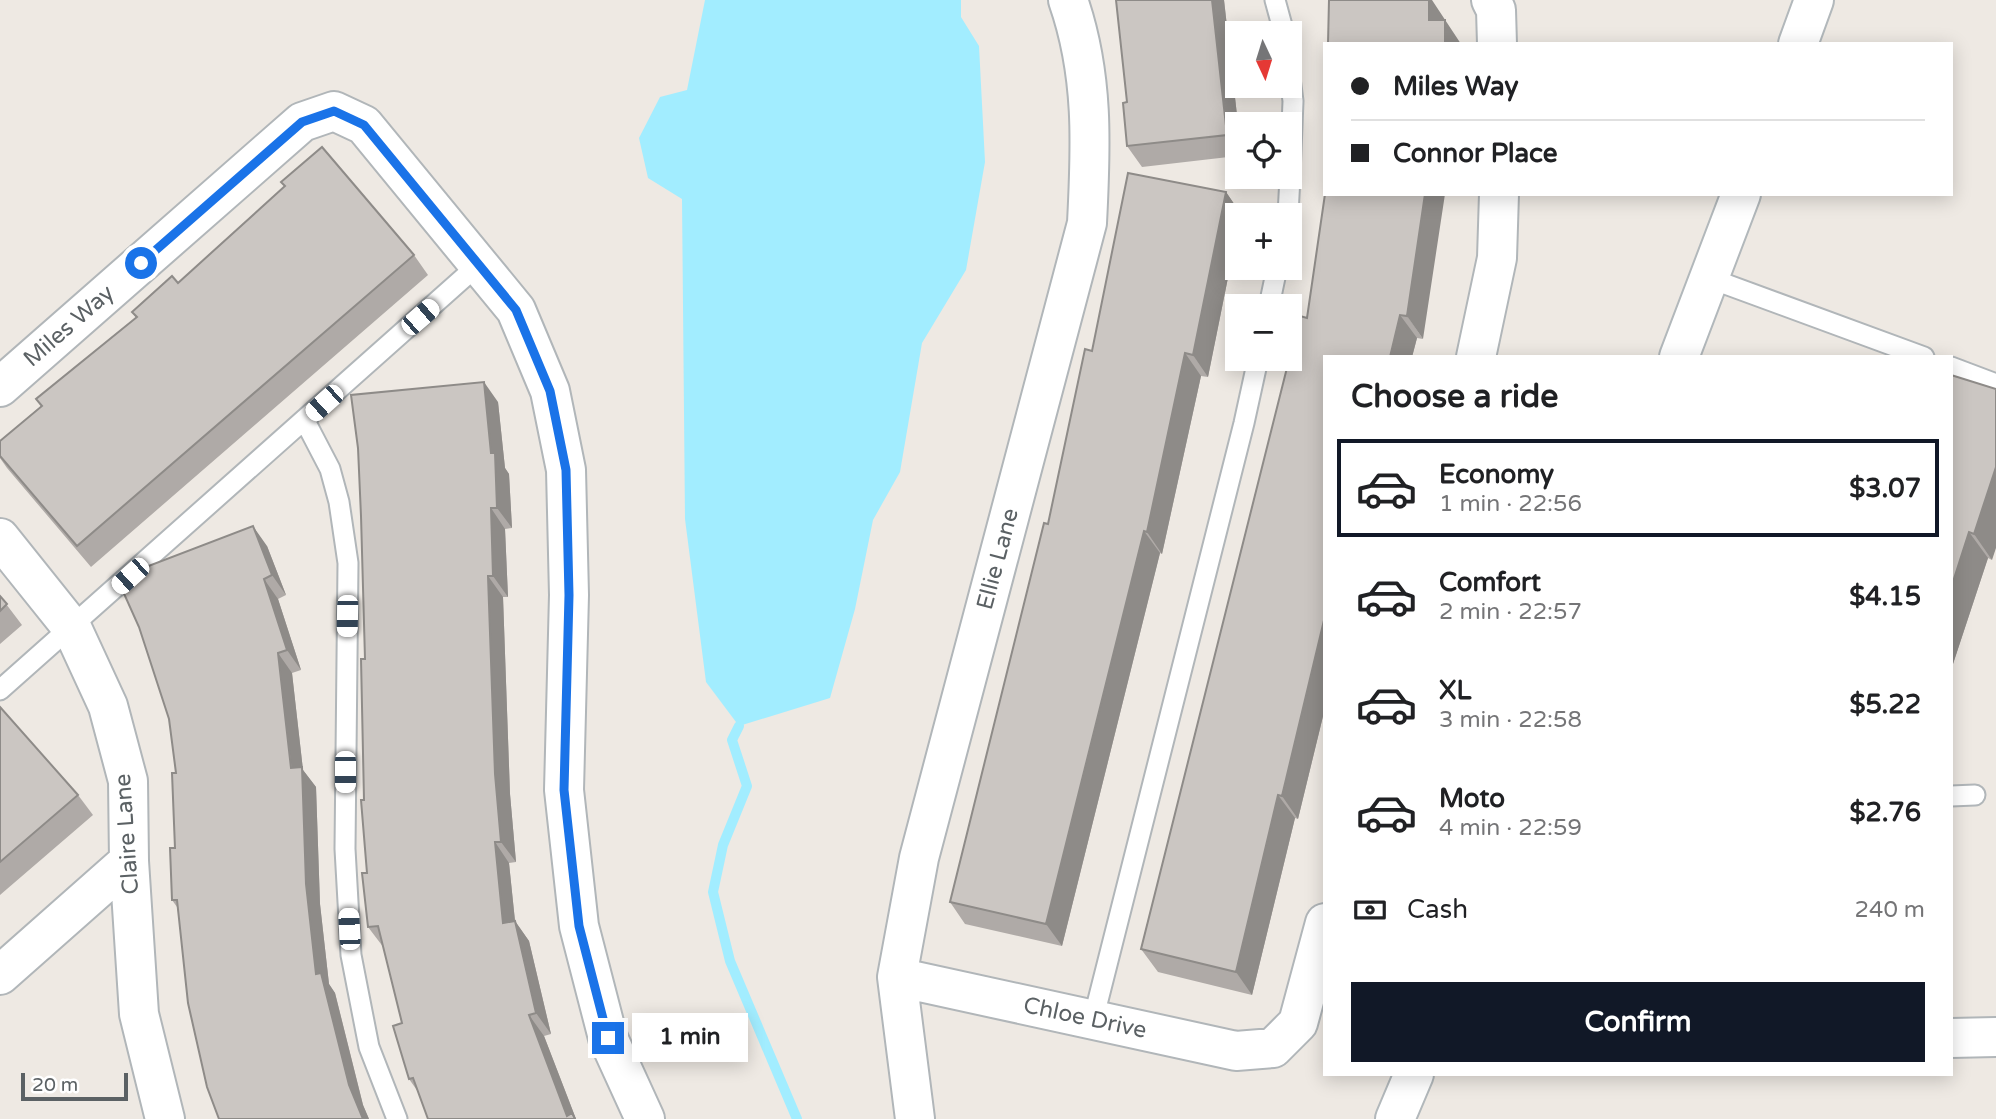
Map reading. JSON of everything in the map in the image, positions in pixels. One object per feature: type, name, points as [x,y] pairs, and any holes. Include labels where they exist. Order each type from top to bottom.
[{"type":"street","name":"Ellie Lane","points":[[915,1119],[897,977],[919,858],[1087,223],[1092,130],[1080,35],[1068,0]]},
{"type":"street","points":[[1491,0],[1496,10],[1497,42]]},
{"type":"street","points":[[1799,42],[1814,0]]},
{"type":"street","name":"Miles Way","points":[[0,387],[302,122],[334,111],[364,125],[478,265]]},
{"type":"street","points":[[1476,355],[1497,258],[1499,196]]},
{"type":"street","points":[[1680,355],[1740,196]]},
{"type":"street","points":[[478,265],[516,310],[545,379],[566,470],[569,595],[564,790],[579,926],[608,1038],[645,1119]]},
{"type":"street","name":"Claire Lane","points":[[0,538],[72,628],[108,706],[128,781],[129,860],[139,1014],[165,1119]]},
{"type":"street","points":[[0,975],[129,860]]},
{"type":"street","name":"Chloe Drive","points":[[897,977],[1236,1051],[1273,1048],[1298,1023],[1323,930]]},
{"type":"street","points":[[1953,1038],[1996,1037]]},
{"type":"street","points":[[1395,1119],[1413,1076]]},
{"type":"lane","points":[[1275,0],[1281,21]]},
{"type":"lane","points":[[0,691],[478,265]]},
{"type":"lane","points":[[1709,278],[1919,355]]},
{"type":"lane","points":[[1953,368],[1996,384]]},
{"type":"lane","points":[[1093,1020],[1255,371]]},
{"type":"lane","points":[[304,421],[330,469],[339,502],[348,563],[345,849],[351,955],[369,1047],[397,1119]]},
{"type":"lane","points":[[1953,796],[1975,795]]},
{"type":"water","points":[[705,0],[961,0],[961,17],[979,46],[985,162],[966,270],[922,343],[900,472],[873,520],[855,609],[830,698],[739,726],[706,682],[685,519],[682,199],[648,178],[639,138],[660,97],[687,90]]},
{"type":"building","points":[[1116,0],[1212,0],[1225,135],[1127,146],[1123,103],[1127,102]]},
{"type":"building","points":[[1329,0],[1429,0],[1429,20],[1445,20],[1445,42],[1328,42]]},
{"type":"building","points":[[322,147],[414,255],[77,546],[0,456],[0,441],[42,406],[36,399],[137,317],[132,312],[172,276],[178,283],[285,186],[281,182]]},
{"type":"building","points":[[1128,173],[1226,192],[1193,355],[1185,353],[1147,532],[1144,531],[1046,924],[950,902],[1044,523],[1048,524],[1085,349],[1092,351]]},
{"type":"building","points":[[1325,196],[1425,196],[1407,316],[1400,315],[1390,355],[1323,355],[1323,624],[1282,796],[1278,795],[1236,972],[1141,949],[1286,371],[1302,371],[1302,317],[1307,318]]},
{"type":"building","points":[[1953,376],[1996,389],[1996,467],[1974,534],[1969,532],[1953,582]]},
{"type":"building","points":[[484,382],[491,453],[495,453],[497,508],[491,508],[493,576],[488,576],[495,774],[501,842],[495,842],[503,923],[515,921],[536,1013],[529,1015],[567,1116],[572,1113],[575,1119],[428,1119],[413,1078],[409,1079],[393,1026],[402,1023],[378,926],[368,927],[362,873],[367,873],[361,800],[364,800],[361,659],[365,659],[361,516],[358,448],[351,395]]},
{"type":"building","points":[[253,526],[272,575],[264,579],[287,650],[278,653],[291,768],[302,767],[306,884],[316,974],[321,973],[349,1085],[363,1119],[219,1119],[207,1087],[188,1003],[177,900],[172,900],[170,848],[175,848],[172,773],[176,773],[169,719],[139,627],[117,578]]},
{"type":"building","points":[[0,596],[7,604],[0,611]]},
{"type":"building","points":[[0,707],[78,795],[0,862]]},
{"type":"waterway","points":[[739,726],[732,740],[747,786],[723,845],[713,892],[730,961],[797,1119]]},
{"type":"route","points":[[141,263],[302,122],[334,111],[364,125],[516,310],[550,391],[566,470],[569,595],[564,790],[579,926],[608,1038]]}]
